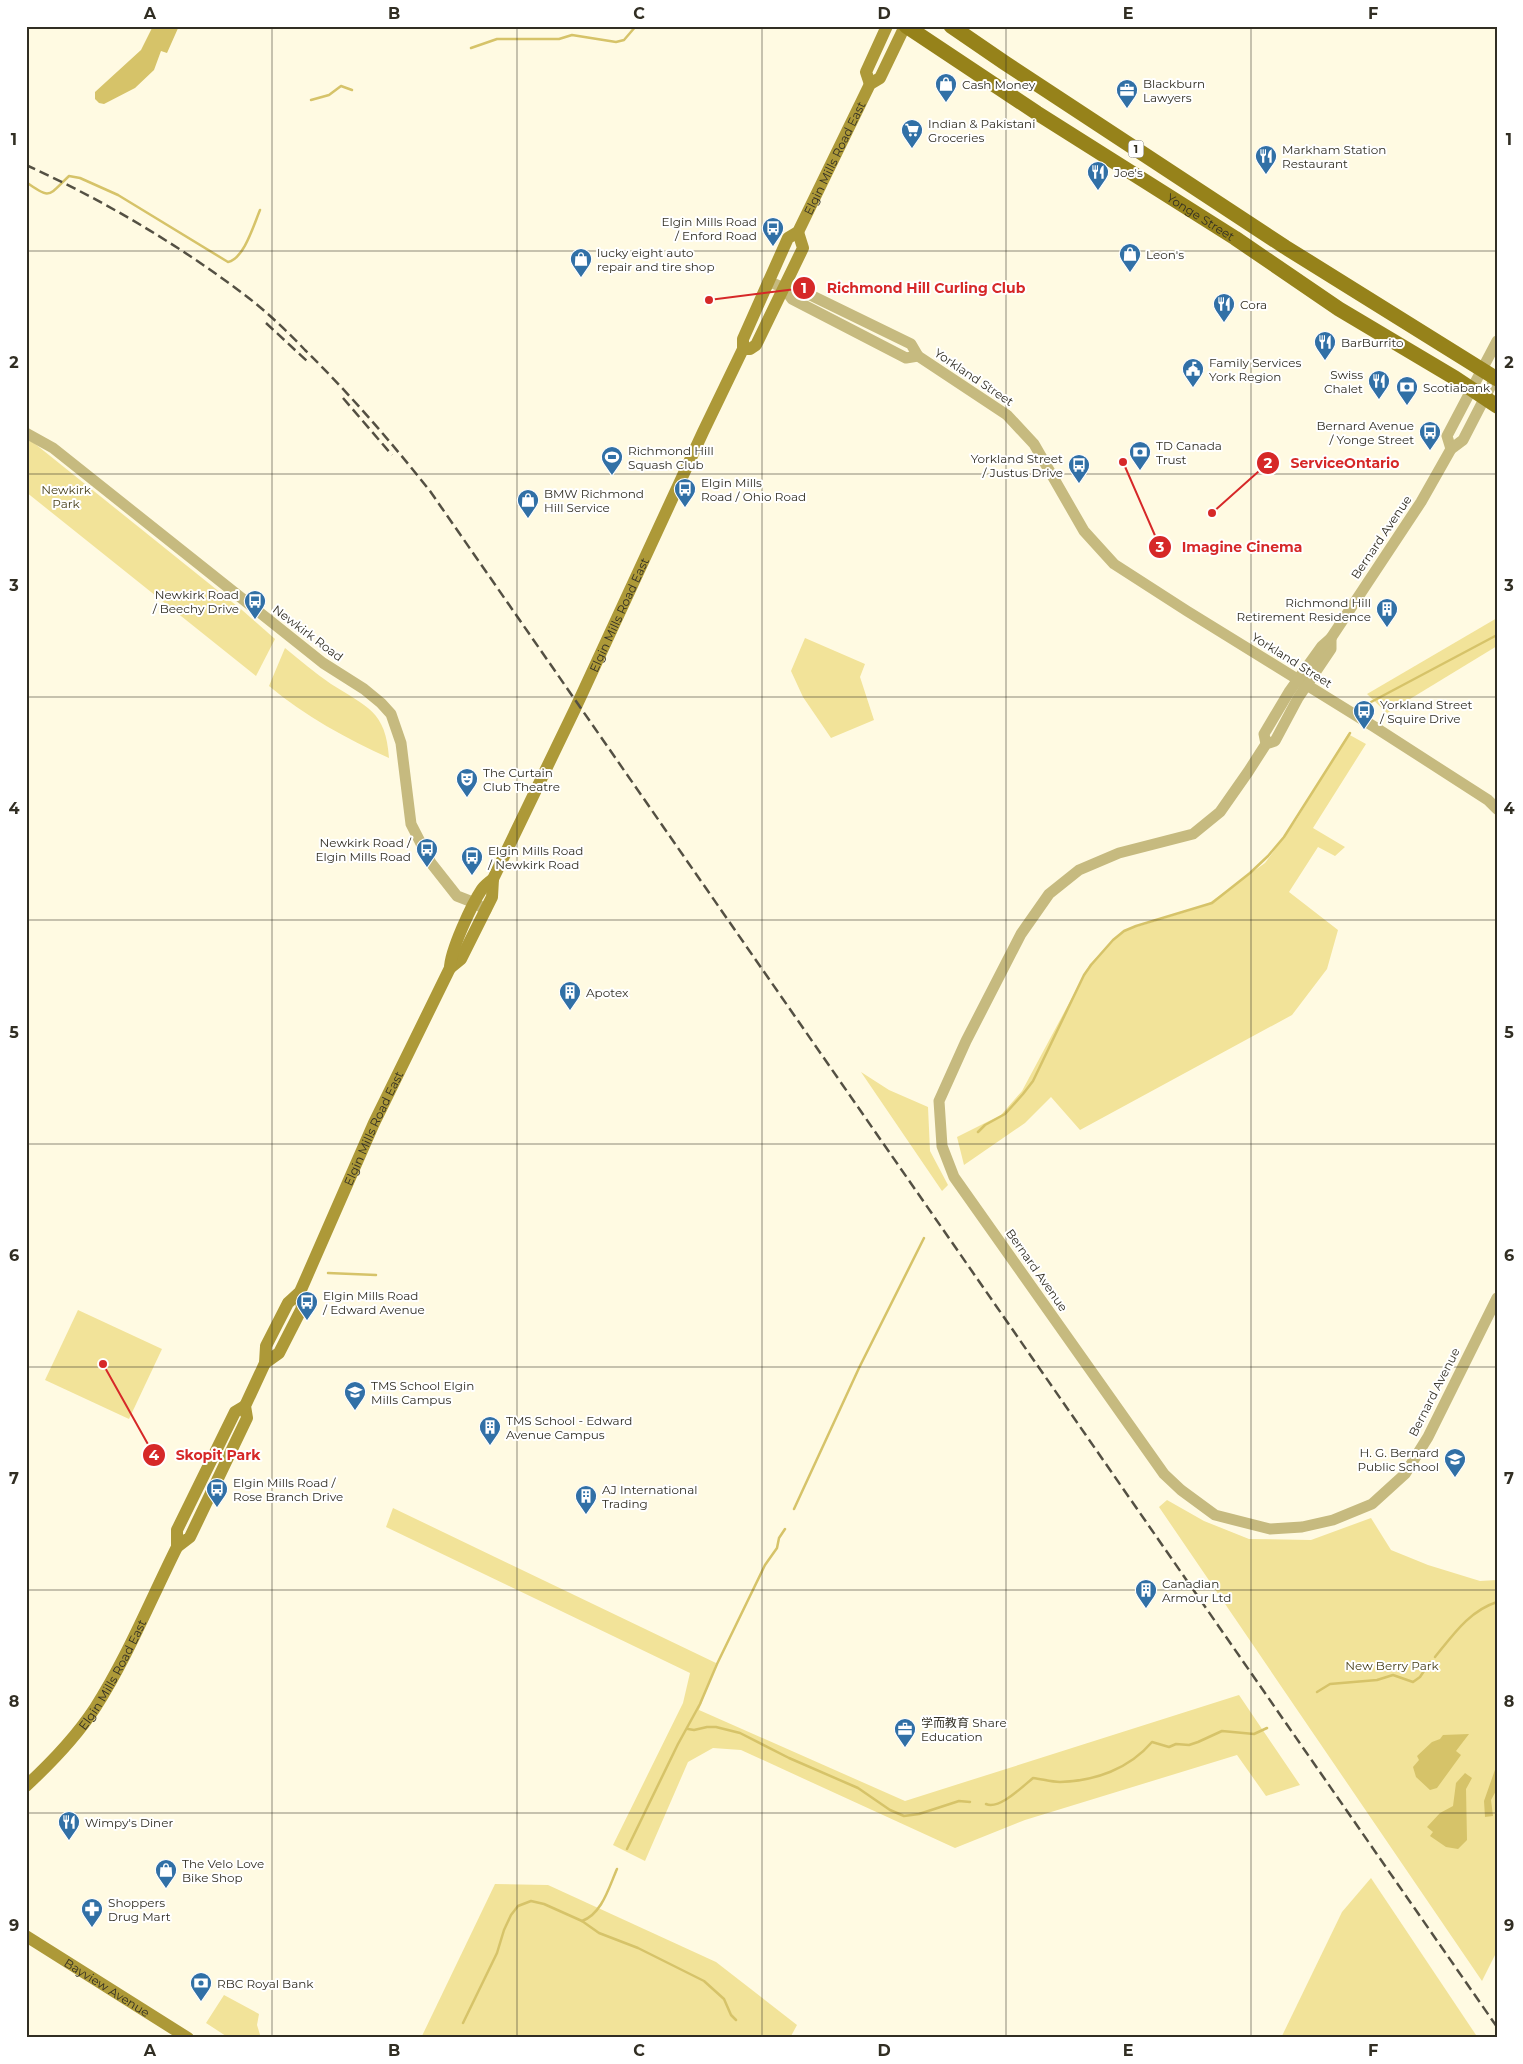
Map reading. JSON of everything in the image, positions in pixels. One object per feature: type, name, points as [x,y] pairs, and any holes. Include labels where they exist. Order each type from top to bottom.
[{"type":"main road","name":"Elgin Mills Road East","points":[[870,84],[866,72],[887,26]]},
{"type":"main road","name":"Elgin Mills Road East","points":[[26,1786],[53,1761],[94,1709],[115,1673],[176,1548],[177,1530],[235,1412],[245,1406],[265,1364],[266,1346],[288,1303],[300,1292],[374,1123],[450,968],[461,958],[486,910],[492,897],[493,879],[575,709],[743,349],[742,339],[788,238],[798,232],[870,84],[880,78],[906,26]]},
{"type":"main road","name":"Yonge Street","points":[[906,26],[1036,113],[1235,238],[1339,309],[1491,402]]},
{"type":"main road","name":"Yonge Street","points":[[951,26],[1004,63],[1285,247],[1493,375]]},
{"type":"main road","name":"Elgin Mills Road East","points":[[743,349],[750,349],[756,345],[803,248],[798,232]]},
{"type":"main road","name":"Elgin Mills Road East","points":[[450,968],[451,955],[475,902],[482,888],[493,879]]},
{"type":"main road","name":"Bayview Avenue","points":[[26,1936],[188,2038]]},
{"type":"street","name":"Yorkland Street","points":[[768,281],[784,288],[792,299],[906,358],[918,356],[1007,415],[1034,444],[1084,531],[1114,564],[1373,726],[1488,800],[1497,809]]},
{"type":"street","points":[[1493,375],[1497,341]]},
{"type":"street","name":"Bernard Avenue","points":[[1451,449],[1447,436],[1472,389],[1493,375]]},
{"type":"street","name":"Bernard Avenue","points":[[1493,375],[1491,402],[1463,440],[1451,449],[1421,502],[1331,638],[1322,646],[1303,683],[1289,692],[1264,734],[1266,744],[1220,812],[1193,834],[1119,853],[1079,870],[1049,894],[1021,934],[966,1041],[940,1101],[942,1146],[954,1177],[1164,1474],[1180,1490],[1215,1515],[1270,1530],[1302,1527],[1333,1520],[1372,1504],[1405,1474],[1428,1437],[1497,1298]]},
{"type":"street","name":"Newkirk Road","points":[[26,433],[53,448],[323,663],[364,689],[381,703],[391,714],[401,743],[411,824],[431,863],[456,896],[475,902],[486,910]]},
{"type":"green space","name":"Newkirk Park","points":[[26,439],[34,443],[242,610],[275,639],[256,676],[26,492]]},
{"type":"green space","points":[[1497,618],[1497,646],[1387,713],[1367,694]]},
{"type":"green space","points":[[805,638],[865,664],[860,677],[874,720],[831,738],[803,697],[791,671]]},
{"type":"green space","points":[[285,648],[325,680],[372,712],[384,730],[389,758],[327,726],[269,686]]},
{"type":"green space","points":[[1348,734],[1366,744],[1313,828],[1345,847],[1335,856],[1318,847],[1289,892],[1338,930],[1327,969],[1292,1015],[1080,1130],[1051,1097],[1025,1123],[964,1165],[957,1137],[1001,1115],[1022,1091],[1090,964],[1123,931],[1205,906],[1265,863],[1297,819]]},
{"type":"green space","points":[[861,1072],[889,1090],[928,1107],[930,1151],[948,1185],[942,1191]]},
{"type":"green space","points":[[78,1310],[162,1349],[129,1419],[45,1380]]},
{"type":"green space","name":"New Berry Park","points":[[1167,1500],[1204,1521],[1249,1539],[1311,1540],[1371,1518],[1391,1550],[1428,1565],[1480,1581],[1497,1580],[1497,1951],[1482,1981],[1159,1507]]},
{"type":"green space","points":[[393,1508],[716,1663],[699,1710],[905,1801],[1239,1695],[1300,1785],[1266,1796],[1237,1755],[1025,1820],[955,1848],[741,1750],[713,1748],[688,1762],[645,1861],[613,1845],[683,1703],[690,1673],[386,1527]]},
{"type":"green space","points":[[1371,1878],[1478,2038],[1281,2038],[1342,1912]]},
{"type":"green space","points":[[495,1884],[548,1885],[716,1962],[797,2025],[790,2038],[421,2038]]},
{"type":"green space","points":[[224,1995],[259,2014],[257,2025],[261,2038],[229,2038],[206,2023]]},
{"type":"shaded area","points":[[153,26],[179,26],[167,53],[161,51],[154,70],[135,88],[104,104],[99,103],[95,99],[95,92],[141,50]]},
{"type":"shaded area","points":[[1469,1734],[1456,1751],[1461,1755],[1437,1788],[1430,1790],[1416,1777],[1413,1767],[1419,1760],[1417,1756],[1432,1742],[1440,1739],[1443,1735]]},
{"type":"shaded area","points":[[1497,1764],[1497,1789],[1491,1800],[1493,1816],[1485,1817],[1484,1801]]},
{"type":"shaded area","points":[[1465,1773],[1472,1778],[1466,1789],[1467,1840],[1458,1849],[1446,1847],[1430,1836],[1433,1832],[1427,1827],[1440,1813],[1453,1806],[1456,1783]]},
{"type":"waterway","points":[[471,48],[497,39],[559,39],[572,35],[616,42],[624,40],[636,26]]},
{"type":"waterway","points":[[311,100],[329,95],[341,86],[352,90]]},
{"type":"waterway","points":[[26,182],[40,191],[49,193],[69,176],[80,178],[118,195],[228,262],[239,255],[244,248],[260,210]]},
{"type":"waterway","points":[[1371,702],[1497,635]]},
{"type":"waterway","points":[[978,1132],[985,1125],[1005,1114],[1033,1081],[1084,975],[1113,940],[1124,931],[1136,926],[1212,903],[1250,873],[1284,837],[1350,733]]},
{"type":"waterway","points":[[794,1509],[859,1368],[924,1238]]},
{"type":"waterway","points":[[328,1273],[376,1275]]},
{"type":"waterway","points":[[627,1849],[678,1744],[700,1704],[717,1664],[765,1565],[777,1548],[779,1538],[785,1529]]},
{"type":"waterway","points":[[1435,1657],[1462,1625],[1478,1611],[1497,1602]]},
{"type":"waterway","points":[[1317,1692],[1330,1684],[1377,1680],[1393,1675],[1413,1682],[1420,1677],[1430,1662]]},
{"type":"waterway","points":[[688,1729],[716,1727],[740,1733],[789,1758],[858,1788],[890,1810],[904,1816],[919,1814],[959,1801],[970,1802]]},
{"type":"waterway","points":[[986,1804],[991,1805],[1004,1801],[1033,1778],[1057,1782],[1073,1781],[1110,1772],[1133,1760],[1152,1742],[1169,1747],[1176,1744],[1189,1745],[1222,1731],[1254,1734],[1267,1728]]},
{"type":"waterway","points":[[582,1921],[600,1906],[617,1869]]},
{"type":"waterway","points":[[463,2023],[497,1953],[511,1915],[518,1906],[531,1901],[544,1904],[582,1921],[599,1933],[638,1948],[704,1981],[724,1999],[731,2015],[736,2020]]},
{"type":"railway","points":[[26,165],[85,194],[142,226],[197,261],[250,299],[285,330],[354,401],[430,491],[1497,2027]]},
{"type":"railway","points":[[266,323],[308,362]]},
{"type":"railway","points":[[343,398],[392,455]]},
{"type":"place","name":"Cash Money","points":[[946,103]]},
{"type":"place","name":"Blackburn Lawyers","points":[[1127,109]]},
{"type":"place","name":"Indian & Pakistani Groceries","points":[[912,149]]},
{"type":"place","name":"Markham Station Restaurant","points":[[1266,175]]},
{"type":"place","name":"Joe's","points":[[1098,191]]},
{"type":"place","name":"Elgin Mills Road / Enford Road","points":[[773,247]]},
{"type":"place","name":"Leon's","points":[[1130,273]]},
{"type":"place","name":"lucky eight auto repair and tire shop","points":[[581,278]]},
{"type":"place","name":"Richmond Hill Curling Club","points":[[709,300]]},
{"type":"place","name":"Cora","points":[[1224,323]]},
{"type":"place","name":"BarBurrito","points":[[1325,361]]},
{"type":"place","name":"Family Services York Region","points":[[1193,388]]},
{"type":"place","name":"Swiss Chalet","points":[[1379,400]]},
{"type":"place","name":"Scotiabank","points":[[1407,406]]},
{"type":"place","name":"Bernard Avenue / Yonge Street","points":[[1430,451]]},
{"type":"place","name":"Imagine Cinema","points":[[1123,462]]},
{"type":"place","name":"TD Canada Trust","points":[[1140,471]]},
{"type":"place","name":"Richmond Hill Squash Club","points":[[612,476]]},
{"type":"place","name":"Yorkland Street / Justus Drive","points":[[1079,484]]},
{"type":"place","name":"Elgin Mills Road / Ohio Road","points":[[685,508]]},
{"type":"place","name":"ServiceOntario","points":[[1212,513]]},
{"type":"place","name":"BMW Richmond Hill Service","points":[[528,519]]},
{"type":"place","name":"Newkirk Road / Beechy Drive","points":[[255,620]]},
{"type":"place","name":"Richmond Hill Retirement Residence","points":[[1387,628]]},
{"type":"place","name":"Yorkland Street / Squire Drive","points":[[1364,730]]},
{"type":"place","name":"The Curtain Club Theatre","points":[[467,798]]},
{"type":"place","name":"Newkirk Road / Elgin Mills Road","points":[[427,868]]},
{"type":"place","name":"Elgin Mills Road / Newkirk Road","points":[[472,876]]},
{"type":"place","name":"Apotex","points":[[570,1011]]},
{"type":"place","name":"Elgin Mills Road / Edward Avenue","points":[[307,1321]]},
{"type":"place","name":"Skopit Park","points":[[103,1364]]},
{"type":"place","name":"TMS School Elgin Mills Campus","points":[[355,1411]]},
{"type":"place","name":"TMS School - Edward Avenue Campus","points":[[490,1446]]},
{"type":"place","name":"H. G. Bernard Public School","points":[[1455,1478]]},
{"type":"place","name":"Elgin Mills Road / Rose Branch Drive","points":[[217,1508]]},
{"type":"place","name":"AJ International Trading","points":[[586,1515]]},
{"type":"place","name":"Canadian Armour Ltd","points":[[1146,1609]]},
{"type":"place","name":"学而教育 Share Education","points":[[905,1748]]},
{"type":"place","name":"Wimpy's Diner","points":[[69,1841]]},
{"type":"place","name":"The Velo Love Bike Shop","points":[[166,1889]]},
{"type":"place","name":"Shoppers Drug Mart","points":[[92,1928]]},
{"type":"place","name":"RBC Royal Bank","points":[[201,2002]]}]
